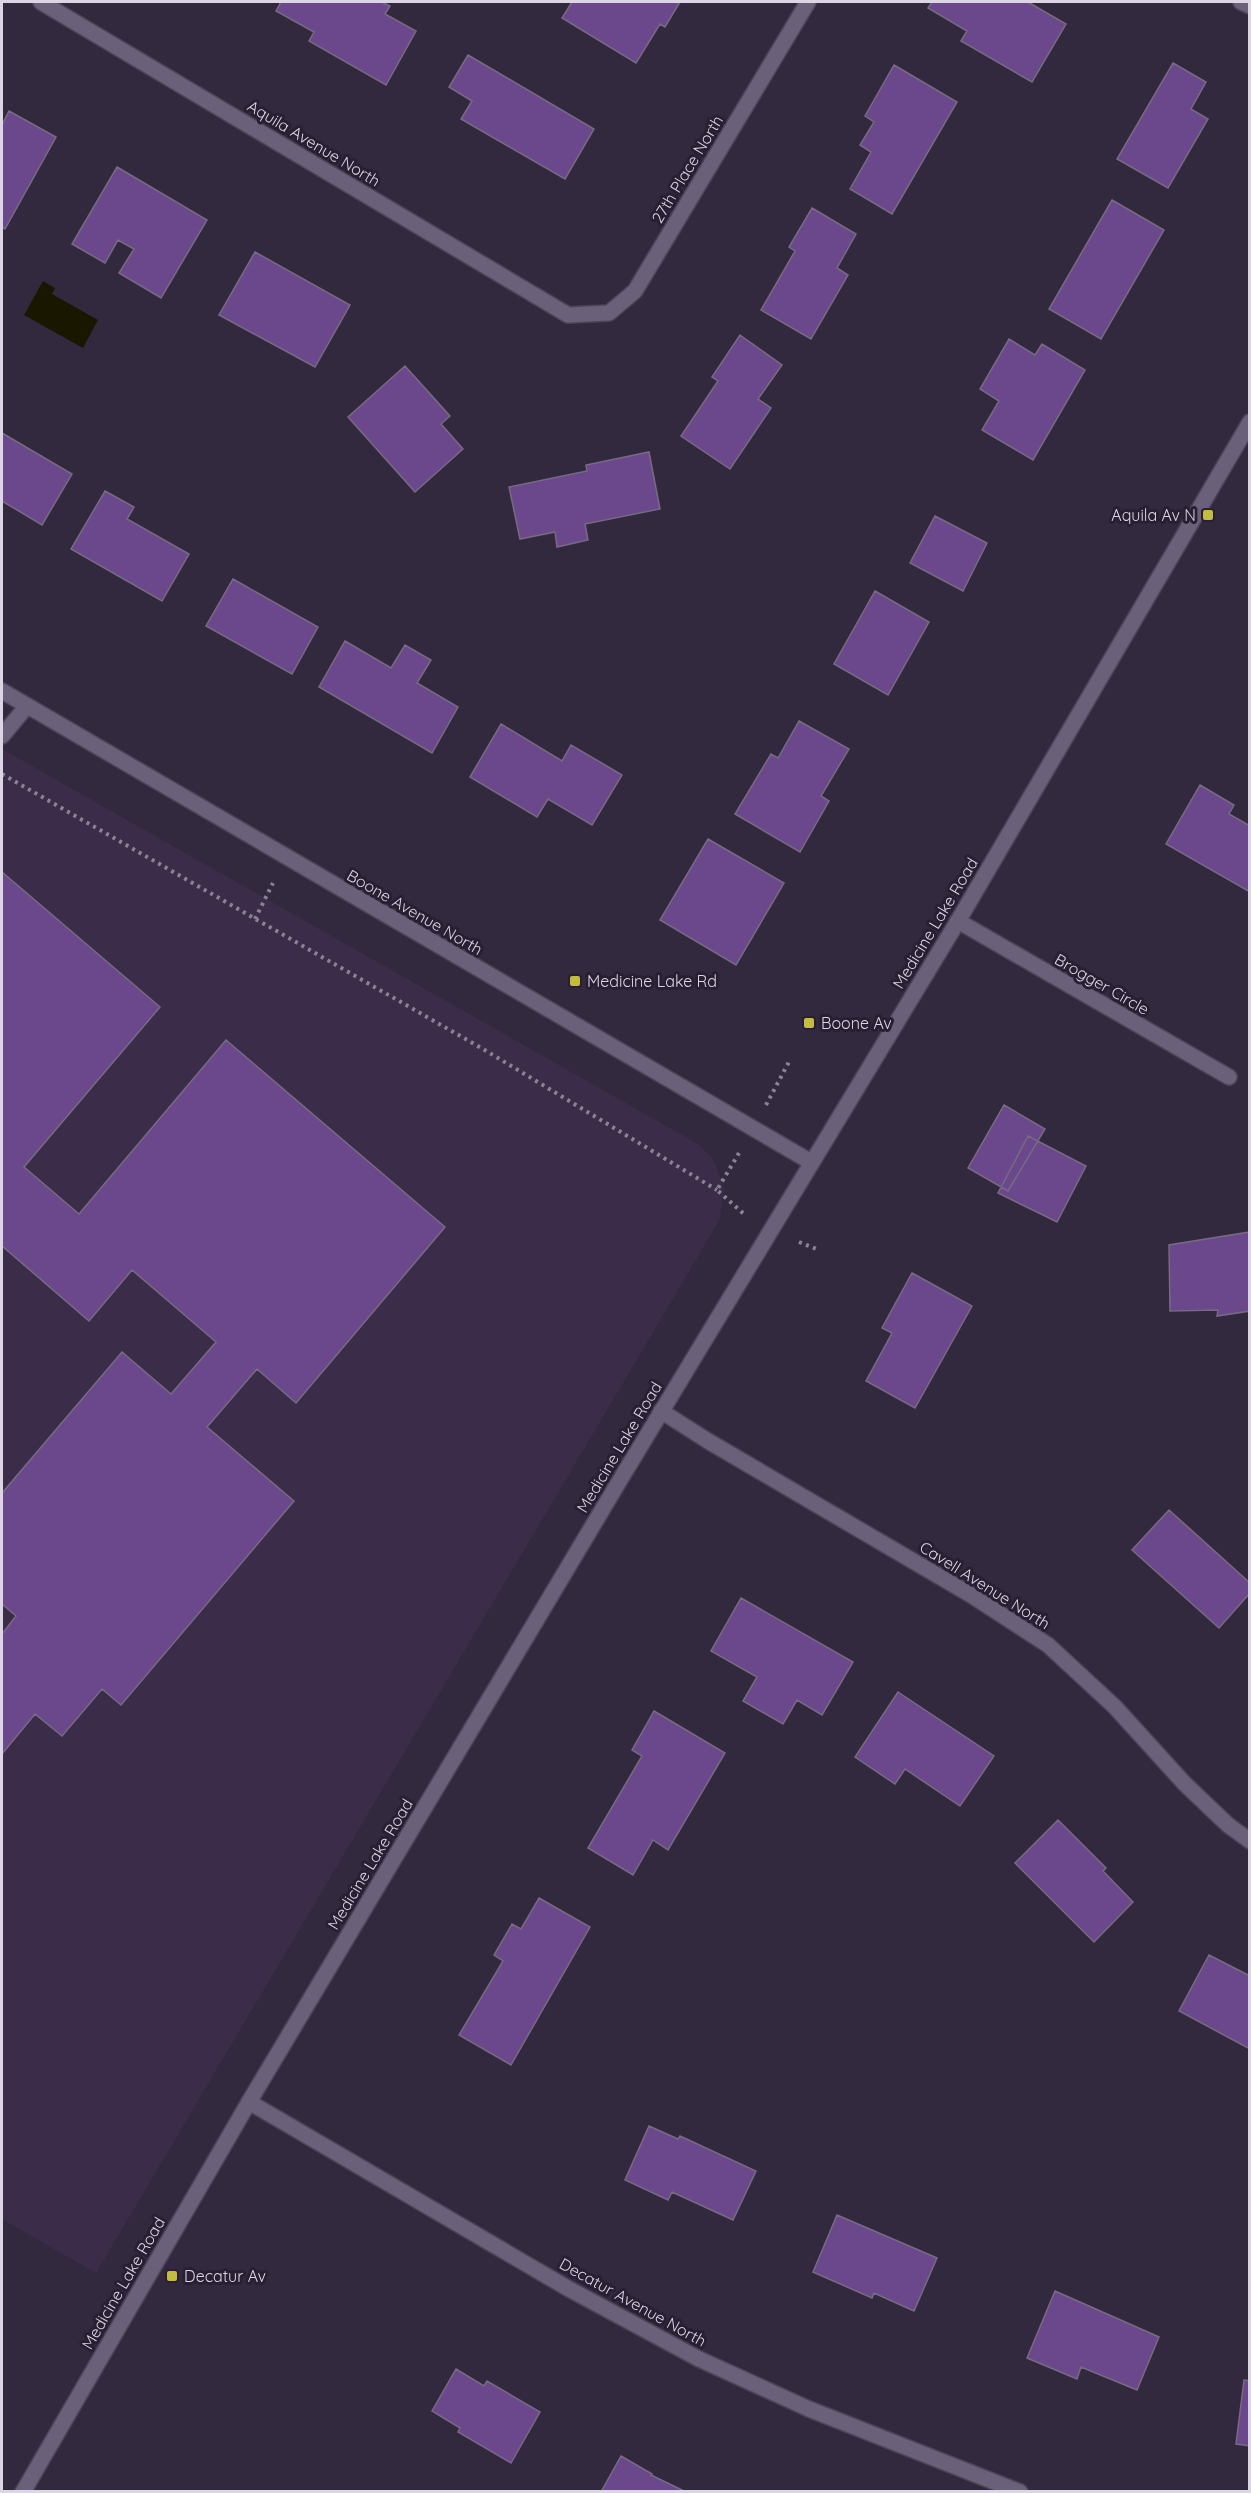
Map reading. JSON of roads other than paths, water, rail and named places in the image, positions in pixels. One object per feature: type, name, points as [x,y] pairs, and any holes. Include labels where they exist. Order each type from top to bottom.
[{"type":"street","name":"Aquila Avenue North","points":[[41,2],[568,315]]},
{"type":"street","name":"27th Place North","points":[[568,315],[609,313],[635,291],[808,2]]},
{"type":"street","points":[[1241,2],[1250,6]]},
{"type":"street","name":"Medicine Lake Road","points":[[23,2492],[249,2102],[811,1162],[958,921],[1248,430]]},
{"type":"street","name":"Boone Avenue North","points":[[2,691],[811,1162]]},
{"type":"street","points":[[2,736],[27,706]]},
{"type":"street","name":"Brogger Circle","points":[[958,921],[1229,1077]]},
{"type":"street","name":"Cavell Avenue North","points":[[662,1411],[708,1441],[971,1595],[1048,1645],[1114,1707],[1228,1825],[1250,1841]]},
{"type":"street","name":"Decatur Avenue North","points":[[249,2102],[569,2289],[699,2359],[809,2409],[1020,2492]]},
{"type":"place","name":"Aquila Av N","points":[[1208,515]]},
{"type":"place","name":"Medicine Lake Rd","points":[[575,981]]},
{"type":"place","name":"Boone Av","points":[[809,1023]]},
{"type":"place","name":"Decatur Av","points":[[172,2276]]}]
